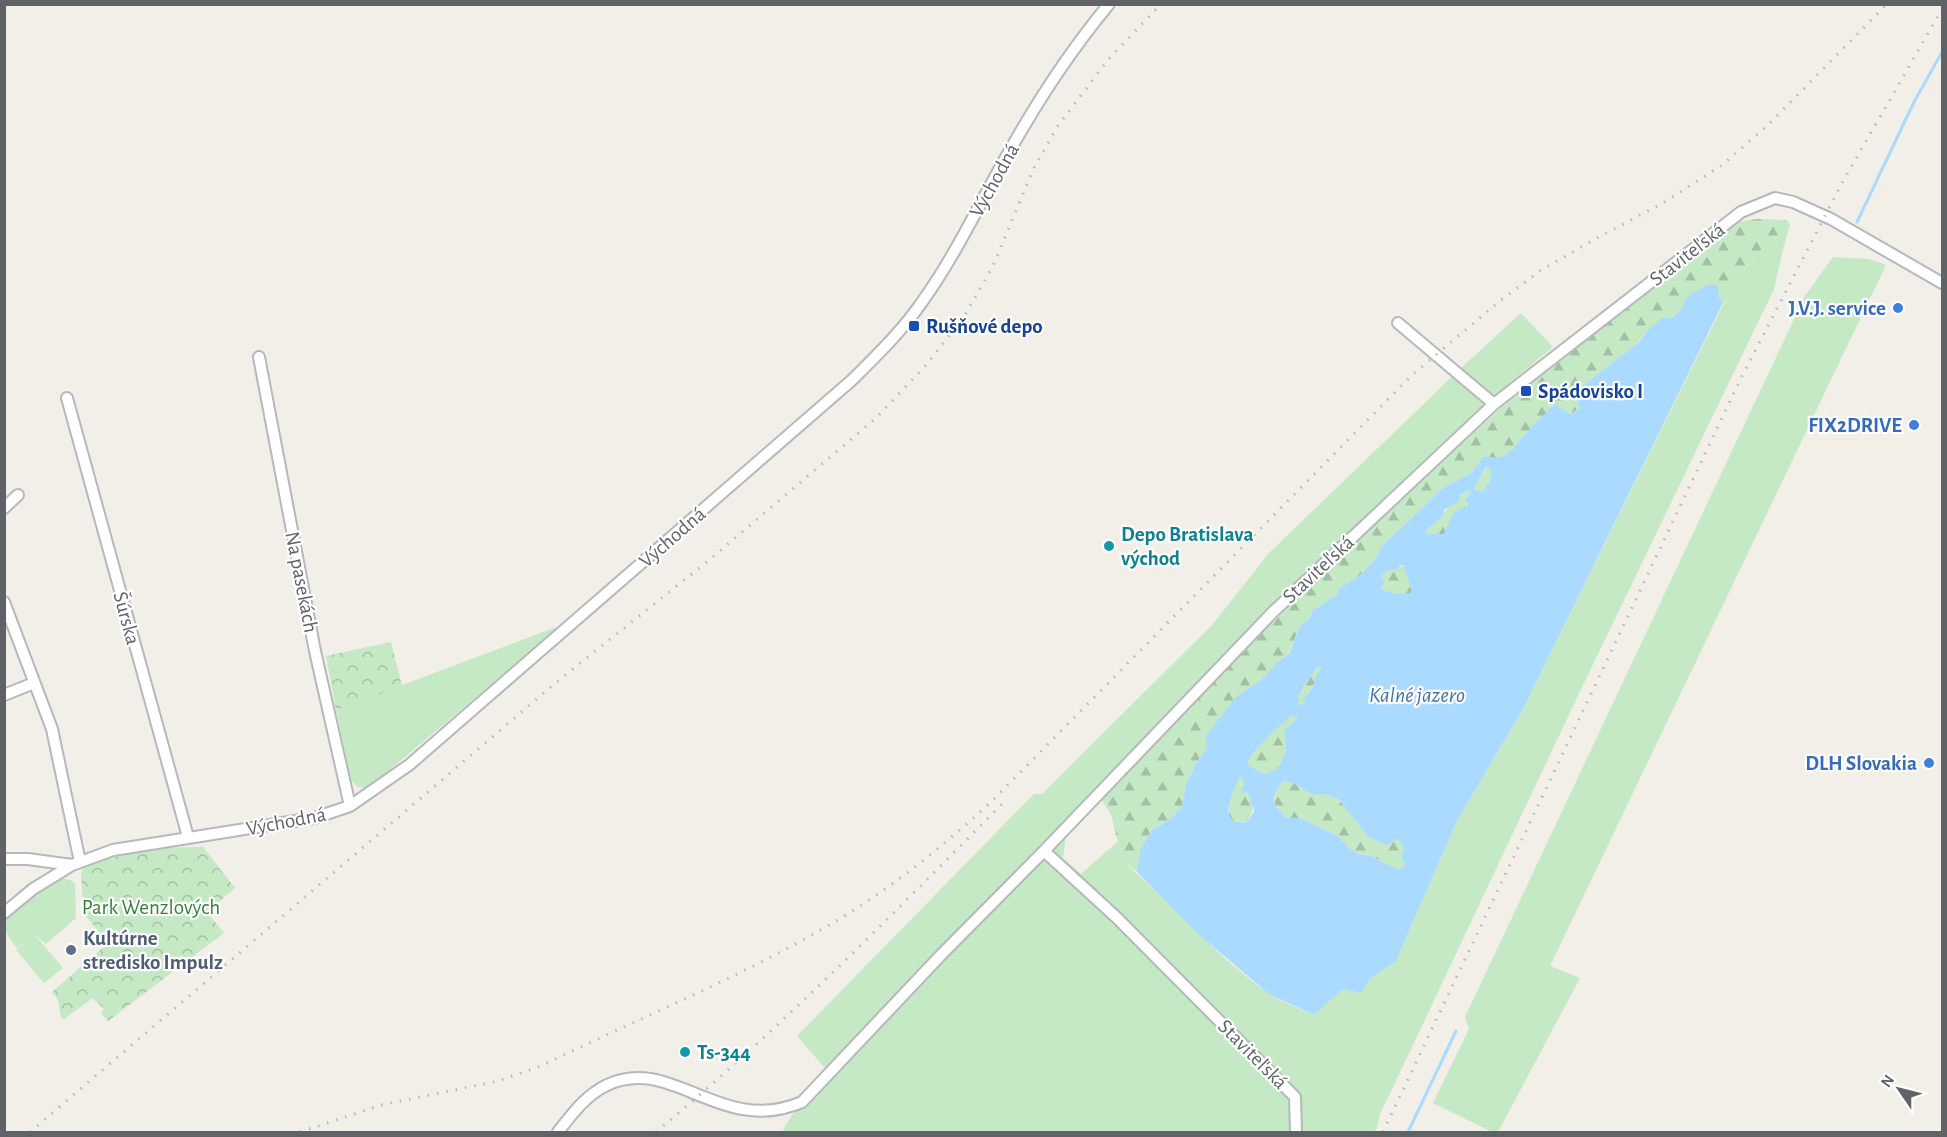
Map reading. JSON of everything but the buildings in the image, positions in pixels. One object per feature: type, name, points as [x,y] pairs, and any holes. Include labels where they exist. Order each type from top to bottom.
[{"type":"street","name":"Východná","points":[[4,859],[76,863],[113,850],[314,818],[350,806],[410,765],[843,388],[886,346],[921,305],[940,277],[1032,112],[1077,45],[1109,4]]},
{"type":"street","name":"Staviteľská","points":[[1296,1132],[1295,1097],[1140,941],[1044,851],[1273,612],[1494,404],[1741,212],[1775,198],[1793,202],[1831,219],[1942,283]]},
{"type":"street","points":[[1398,323],[1494,404]]},
{"type":"street","name":"Na pasekách","points":[[259,357],[315,651],[350,806]]},
{"type":"street","name":"Šúrska","points":[[67,398],[188,837]]},
{"type":"street","points":[[4,508],[18,495]]},
{"type":"street","points":[[4,602],[52,729],[76,863],[33,889],[4,913]]},
{"type":"street","points":[[4,694],[34,683]]},
{"type":"street","points":[[558,1132],[575,1109],[592,1094],[608,1084],[629,1079],[644,1080],[669,1087],[705,1106],[723,1112],[748,1117],[784,1113],[801,1102],[1044,851]]},
{"type":"green space","points":[[1757,219],[1786,220],[1790,224],[1783,250],[1768,244],[1746,266],[1723,303],[1718,294],[1718,287],[1684,301],[1682,309],[1672,318],[1649,329],[1580,409],[1525,434],[1515,450],[1497,459],[1484,456],[1471,473],[1443,488],[1381,547],[1365,571],[1340,588],[1338,594],[1313,610],[1308,620],[1299,627],[1290,652],[1276,663],[1261,680],[1236,697],[1196,763],[1186,784],[1182,807],[1169,820],[1152,830],[1140,850],[1137,872],[1109,849],[1118,842],[1111,815],[1101,799],[1281,614],[1421,480],[1502,407],[1736,222]]},
{"type":"green space","points":[[1768,244],[1783,250],[1774,289],[1383,1107],[1375,1132],[782,1132],[792,1115],[832,1076],[797,1036],[1034,794],[1042,794],[1213,624],[1269,553],[1521,313],[1553,347],[1494,396],[1272,606],[1097,787],[1066,834],[1063,858],[1081,874],[1109,849],[1246,976],[1272,996],[1313,1015],[1343,989],[1360,993],[1371,978],[1396,961],[1457,821],[1524,707],[1730,291],[1746,266]]},
{"type":"green space","points":[[1833,257],[1869,259],[1886,265],[1550,966],[1580,978],[1498,1132],[1492,1132],[1433,1103],[1469,1029],[1465,1017],[1805,296]]},
{"type":"green space","points":[[1487,467],[1491,469],[1490,483],[1482,492],[1472,489]]},
{"type":"green space","points":[[1469,490],[1471,495],[1468,501],[1444,534],[1427,534],[1426,530]]},
{"type":"green space","points":[[1400,565],[1405,567],[1412,590],[1410,594],[1395,594],[1381,589],[1380,576],[1386,571],[1395,570]]},
{"type":"green space","points":[[562,625],[375,782],[365,788],[358,787],[351,780],[336,710]]},
{"type":"green space","points":[[391,642],[402,686],[336,710],[326,656]]},
{"type":"green space","points":[[1318,667],[1322,668],[1302,706],[1298,706],[1307,680]]},
{"type":"green space","points":[[1292,714],[1297,718],[1284,731],[1286,750],[1279,768],[1265,774],[1249,767],[1247,763],[1256,750]]},
{"type":"green space","points":[[1239,777],[1253,802],[1247,822],[1233,821],[1229,816],[1229,803]]},
{"type":"green space","points":[[1283,781],[1294,783],[1311,794],[1329,795],[1338,799],[1370,837],[1398,839],[1404,848],[1402,857],[1405,864],[1402,868],[1397,869],[1350,849],[1338,836],[1299,818],[1287,818],[1278,810],[1273,799]]},
{"type":"green space","name":"Park Wenzlových","points":[[203,847],[235,888],[207,912],[224,933],[108,1021],[101,1013],[104,1009],[93,998],[64,1019],[61,1018],[58,1000],[52,992],[108,943],[84,914],[81,876],[83,868],[107,859],[151,848]]},
{"type":"green space","points":[[60,878],[75,883],[76,918],[46,944],[34,934],[63,968],[44,983],[16,950],[27,941],[17,948],[5,928],[5,919]]},
{"type":"water","name":"Kalné jazero","points":[[1710,284],[1718,286],[1718,294],[1723,303],[1524,707],[1457,821],[1396,961],[1371,978],[1360,993],[1343,989],[1314,1015],[1269,994],[1198,934],[1137,872],[1140,850],[1152,830],[1169,820],[1182,807],[1186,784],[1196,763],[1208,746],[1205,737],[1236,697],[1261,680],[1276,663],[1290,653],[1299,627],[1308,620],[1313,610],[1338,594],[1339,588],[1364,571],[1374,560],[1381,547],[1443,488],[1471,473],[1484,456],[1500,457],[1510,452],[1530,428],[1555,404],[1569,414],[1580,409],[1574,393],[1638,343],[1662,318],[1672,318],[1682,309],[1684,301],[1691,294]],"holes":[[[1486,467],[1491,469],[1490,483],[1486,488],[1482,492],[1473,489]],[[1469,490],[1471,494],[1466,498],[1468,504],[1453,514],[1444,534],[1427,534],[1426,530],[1443,516],[1444,510],[1459,501],[1460,495]],[[1403,565],[1412,590],[1410,593],[1396,594],[1381,589],[1384,583],[1381,575],[1387,571],[1396,570]],[[1318,667],[1321,668],[1312,688],[1303,700],[1305,703],[1298,706],[1302,690]],[[1292,715],[1297,718],[1284,731],[1286,750],[1279,768],[1265,774],[1250,767],[1247,763],[1251,756]],[[1241,777],[1244,784],[1241,791],[1250,795],[1250,803],[1254,807],[1254,812],[1247,822],[1237,822],[1231,819],[1230,800]],[[1283,781],[1294,783],[1311,794],[1329,795],[1338,799],[1369,837],[1387,845],[1398,839],[1404,848],[1401,858],[1405,864],[1402,868],[1397,869],[1371,856],[1359,854],[1350,849],[1338,836],[1299,818],[1287,818],[1278,810],[1273,799]]]},
{"type":"waterway","points":[[1857,222],[1914,102],[1942,52]]},
{"type":"waterway","points":[[1408,1132],[1456,1031]]},
{"type":"railway","points":[[30,1132],[559,680],[708,561],[876,418],[927,364],[965,315],[993,266],[1033,170],[1057,127],[1107,61],[1161,4]]},
{"type":"railway","points":[[300,1132],[381,1105],[498,1081],[541,1066],[688,998],[796,944],[894,883],[990,803],[1411,376],[1501,300],[1540,271],[1663,203],[1722,165],[1767,126],[1887,4]]},
{"type":"railway","points":[[1383,1132],[1741,378],[1842,183],[1942,9]]},
{"type":"railway","points":[[656,1132],[791,1012],[1006,800]]},
{"type":"place","name":"J.V.J. service","points":[[1898,308]]},
{"type":"place","name":"Rušňové depo","points":[[914,326]]},
{"type":"place","name":"Spádovisko I","points":[[1526,391]]},
{"type":"place","name":"FIX2DRIVE","points":[[1914,425]]},
{"type":"place","name":"Depo Bratislava východ","points":[[1109,546]]},
{"type":"place","name":"DLH Slovakia","points":[[1929,763]]},
{"type":"place","name":"Kultúrne stredisko Impulz","points":[[71,950]]},
{"type":"place","name":"Ts-344","points":[[685,1052]]}]
